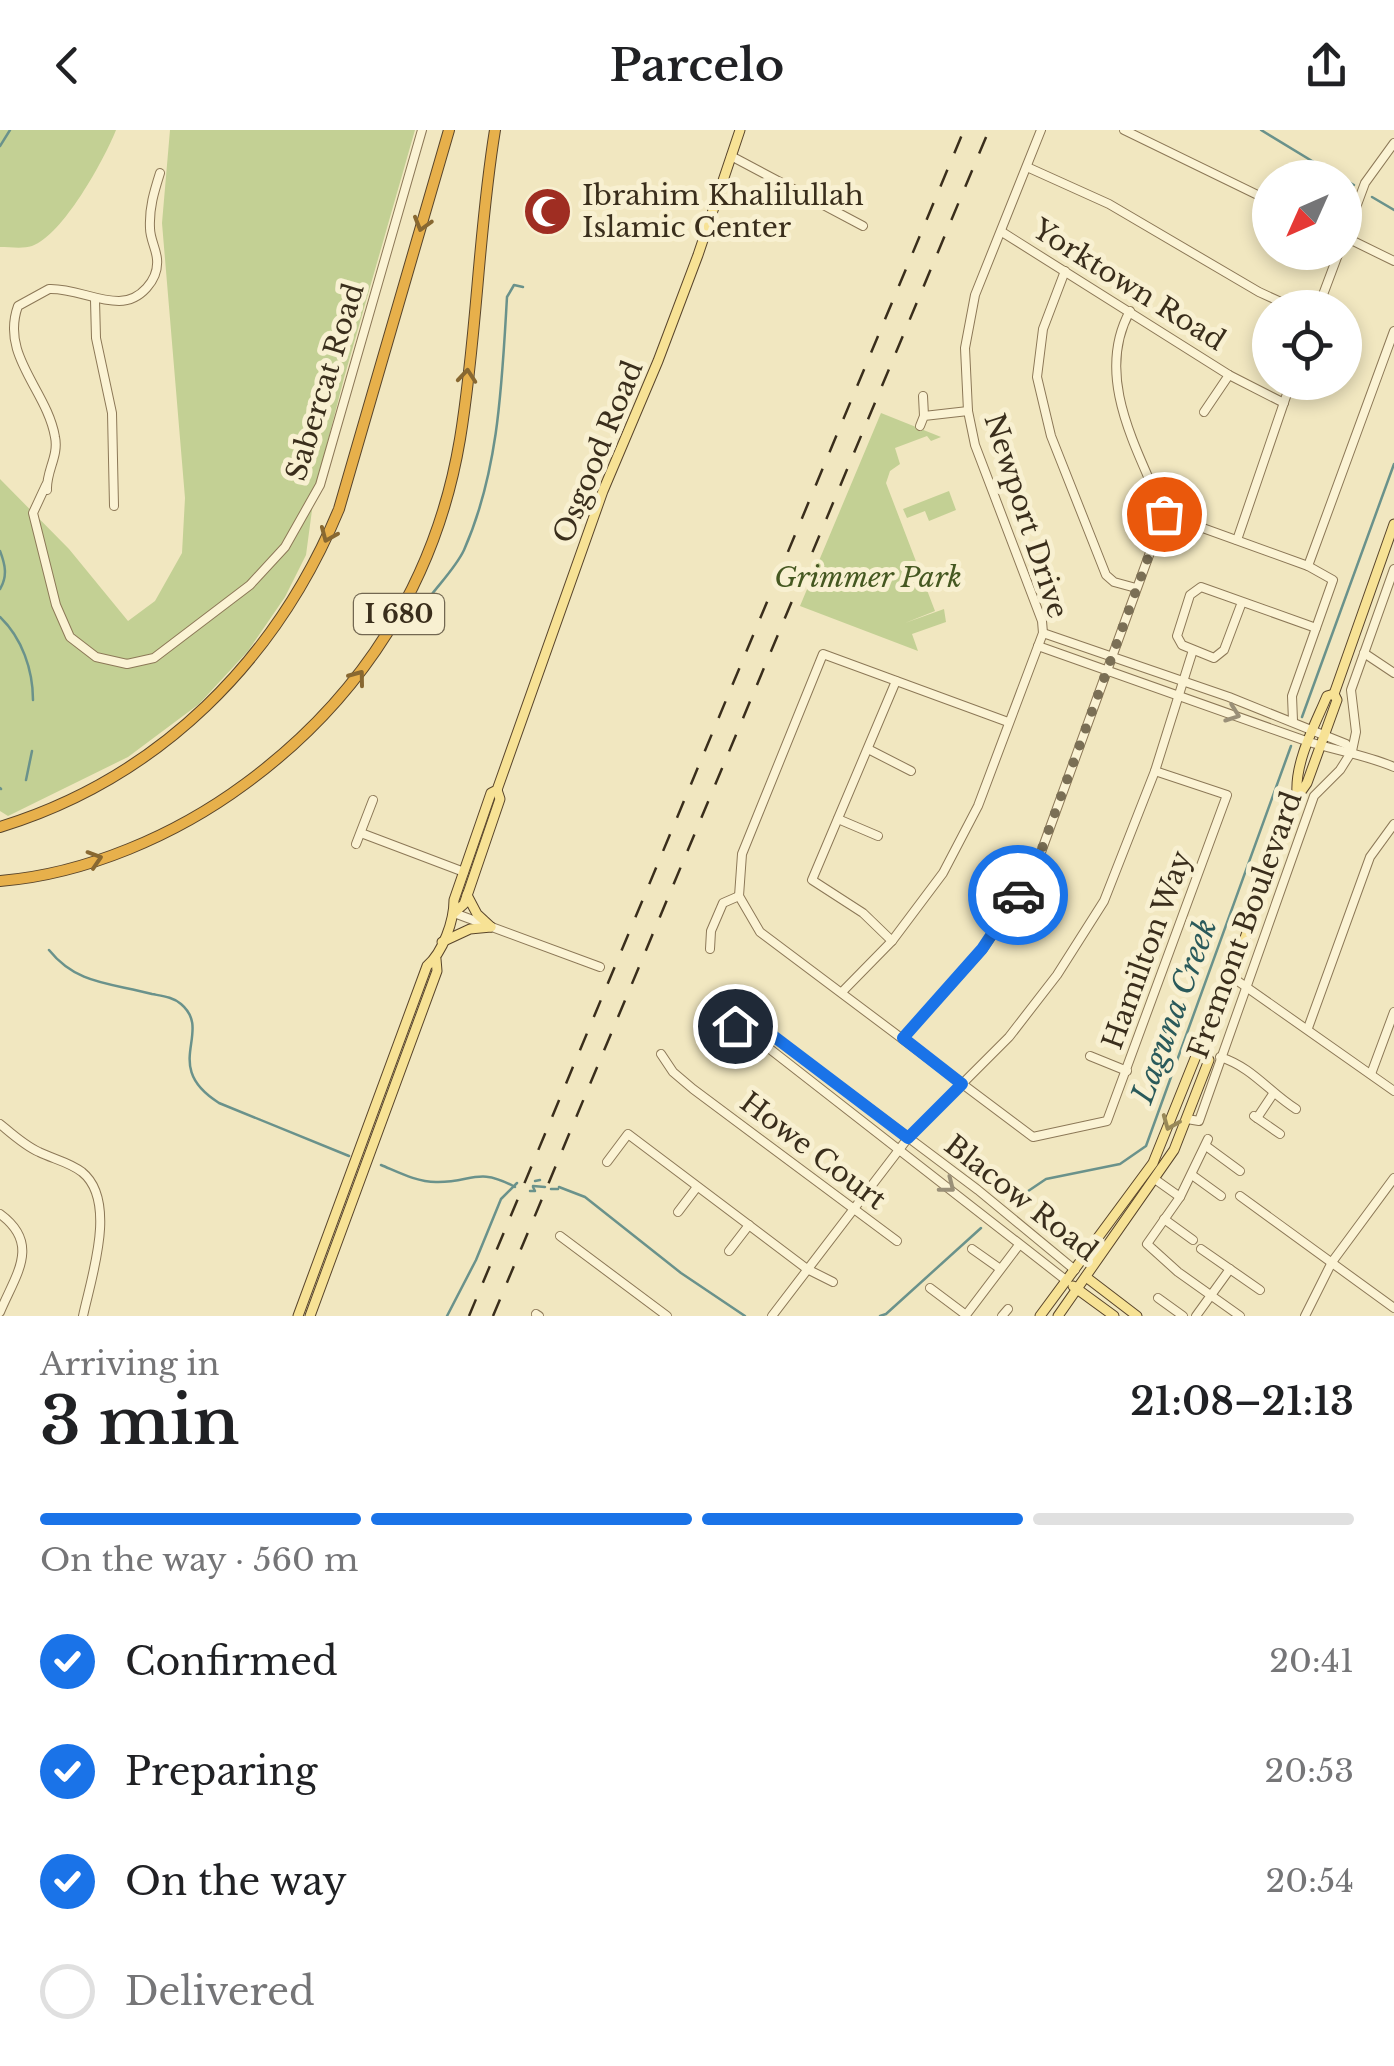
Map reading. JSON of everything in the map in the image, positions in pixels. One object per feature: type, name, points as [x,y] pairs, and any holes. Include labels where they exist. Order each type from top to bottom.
[{"type":"highway","points":[[0,827],[55,808],[91,790],[165,743],[227,688],[290,608],[339,508],[449,130]]},
{"type":"highway","name":"I 680","points":[[0,881],[59,871],[116,852],[185,823],[225,799],[327,714],[376,653],[414,584],[441,512],[459,442],[494,130]]},
{"type":"main road","name":"Osgood Road","points":[[361,1161],[437,971],[436,958],[442,942],[454,913],[468,895],[500,799],[497,790],[740,130]]},
{"type":"main road","name":"Fremont Boulevard","points":[[1297,793],[1307,783],[1325,734],[1337,700],[1334,694],[1394,524]]},
{"type":"main road","name":"Fremont Boulevard","points":[[1040,1316],[1153,1163],[1196,1056],[1204,1053],[1297,793],[1296,780],[1309,742],[1327,696],[1334,694]]},
{"type":"main road","name":"Osgood Road","points":[[454,913],[454,900],[491,793],[497,790]]},
{"type":"main road","points":[[468,895],[477,914],[491,927]]},
{"type":"main road","points":[[442,942],[470,929],[491,927]]},
{"type":"main road","name":"Osgood Road","points":[[310,1316],[402,1032],[427,966],[436,958]]},
{"type":"main road","points":[[400,1068],[402,1032]]},
{"type":"main road","name":"Fremont Boulevard","points":[[1058,1316],[1156,1180],[1187,1119],[1210,1060],[1204,1053]]},
{"type":"main road","name":"Osgood Road","points":[[298,1316],[344,1210]]},
{"type":"main road","name":"Blacow Road","points":[[1075,1270],[1137,1316]]},
{"type":"main road","name":"Blacow Road","points":[[1066,1281],[1114,1316]]},
{"type":"street","name":"Sabercat Road","points":[[94,300],[49,289],[18,306],[11,323],[14,347],[55,434],[56,452],[46,493],[34,515],[56,606],[70,638],[110,662],[141,662],[167,651],[268,568],[310,507],[328,461],[422,130]]},
{"type":"street","name":"Newport Drive","points":[[842,992],[892,940],[944,873],[978,806],[1043,633],[1042,620],[975,446],[968,411],[965,348],[975,295],[1041,130]]},
{"type":"street","points":[[1124,130],[1252,192]]},
{"type":"street","points":[[1362,191],[1394,143]]},
{"type":"street","points":[[731,156],[863,226]]},
{"type":"street","points":[[1026,167],[1109,204],[1256,290]]},
{"type":"street","points":[[114,506],[112,413],[96,338],[94,300],[125,301],[149,286],[158,261],[150,226],[151,200],[160,174]]},
{"type":"street","name":"Yorktown Road","points":[[1002,232],[1229,375],[1284,403]]},
{"type":"street","points":[[1362,245],[1394,261]]},
{"type":"street","points":[[1066,270],[1043,329],[1037,376],[1051,436],[1106,575],[1114,582],[1136,588]]},
{"type":"street","points":[[903,1038],[973,960],[1012,906],[1040,854],[1164,514],[1114,379],[1120,328],[1130,311]]},
{"type":"street","points":[[1308,566],[1394,331]]},
{"type":"street","points":[[1204,412],[1229,375]]},
{"type":"street","points":[[923,396],[922,421],[968,411]]},
{"type":"street","points":[[1237,540],[1285,400]]},
{"type":"street","points":[[1164,514],[1308,566],[1333,580],[1292,696],[1293,721]]},
{"type":"street","points":[[1352,751],[1356,723],[1350,697],[1394,570]]},
{"type":"street","points":[[1242,602],[1224,650],[1214,658],[1182,644],[1177,636],[1190,595],[1202,587],[1316,628]]},
{"type":"street","points":[[1043,633],[1276,714],[1346,744],[1352,751]]},
{"type":"street","points":[[1038,646],[1320,746],[1352,751],[1394,767]]},
{"type":"street","points":[[772,1316],[908,1138],[1008,1037],[1057,974],[1104,900],[1182,696],[1194,650]]},
{"type":"street","points":[[1364,652],[1394,673]]},
{"type":"street","points":[[962,1084],[760,932],[739,896],[742,854],[823,654],[1008,722]]},
{"type":"street","points":[[892,940],[863,913],[812,880],[896,681]]},
{"type":"street","points":[[1276,714],[1292,696]]},
{"type":"street","points":[[868,749],[911,770]]},
{"type":"street","name":"Fremont Boulevard","points":[[1187,1119],[1199,1121],[1314,796],[1340,770],[1352,751]]},
{"type":"street","name":"Hamilton Way","points":[[962,1084],[1034,1137],[1107,1121],[1228,794],[1155,771]]},
{"type":"street","points":[[356,844],[373,800]]},
{"type":"street","points":[[838,820],[878,836]]},
{"type":"street","points":[[1308,1028],[1370,857],[1394,824]]},
{"type":"street","points":[[361,833],[464,872]]},
{"type":"street","points":[[710,948],[711,932],[723,902],[739,896]]},
{"type":"street","points":[[454,913],[600,966]]},
{"type":"street","points":[[1232,976],[1394,1091]]},
{"type":"street","points":[[1371,1074],[1394,1012]]},
{"type":"street","name":"Blacow Road","points":[[1066,1281],[900,1149],[735,1026],[735,1020],[742,1016],[772,1035],[978,1190],[1075,1270]]},
{"type":"street","name":"Howe Court","points":[[661,1054],[693,1089],[896,1241]]},
{"type":"street","points":[[1090,1056],[1126,1071]]},
{"type":"street","points":[[1220,1057],[1256,1075],[1273,1094],[1296,1109]]},
{"type":"street","points":[[1273,1094],[1255,1117],[1280,1134]]},
{"type":"street","points":[[0,1124],[35,1151],[82,1172],[94,1184],[100,1241],[82,1316]]},
{"type":"street","points":[[607,1162],[628,1134],[807,1269],[833,1282]]},
{"type":"street","points":[[1240,1171],[1207,1142],[1180,1198],[1147,1244],[1240,1316]]},
{"type":"street","points":[[1192,1175],[1221,1196]]},
{"type":"street","points":[[1304,1316],[1332,1262],[1390,1191],[1394,1178]]},
{"type":"street","points":[[1156,1180],[1180,1198]]},
{"type":"street","points":[[678,1212],[698,1187]]},
{"type":"street","points":[[1240,1196],[1394,1308]]},
{"type":"street","points":[[0,1214],[20,1232],[23,1250],[0,1312]]},
{"type":"street","points":[[1164,1219],[1193,1240]]},
{"type":"street","points":[[729,1251],[749,1225]]},
{"type":"street","points":[[560,1236],[666,1316]]},
{"type":"street","points":[[930,1288],[966,1316],[1019,1245]]},
{"type":"street","points":[[972,1249],[1000,1268]]},
{"type":"street","points":[[1201,1249],[1260,1290]]},
{"type":"street","points":[[1196,1316],[1230,1270]]},
{"type":"street","points":[[1158,1298],[1183,1316]]},
{"type":"street","points":[[646,1316],[653,1306]]},
{"type":"green space","points":[[0,130],[116,130],[69,212],[32,246],[0,247]]},
{"type":"green space","points":[[170,130],[415,130],[344,378],[314,495],[306,555],[285,597],[248,651],[199,704],[128,757],[8,816],[0,811],[0,479],[69,549],[128,621],[155,601],[182,553],[185,498],[162,223]]},
{"type":"green space","name":"Grimmer Park","points":[[881,413],[941,437],[931,441],[927,436],[895,448],[900,464],[890,471],[886,483],[935,611],[905,623],[944,609],[946,622],[912,634],[918,651],[800,606]]},
{"type":"green space","points":[[949,491],[956,510],[929,521],[925,511],[907,518],[903,509]]},
{"type":"waterway","points":[[0,146],[10,130]]},
{"type":"waterway","points":[[1261,130],[1310,160]]},
{"type":"waterway","points":[[1372,197],[1394,210]]},
{"type":"waterway","points":[[432,594],[461,556],[476,520],[497,426],[507,297],[514,285],[523,287]]},
{"type":"waterway","name":"Laguna Creek","points":[[1302,717],[1394,464]]},
{"type":"waterway","points":[[0,551],[5,570],[0,589]]},
{"type":"waterway","points":[[0,617],[25,655],[33,700]]},
{"type":"waterway","name":"Laguna Creek","points":[[1009,1204],[1046,1179],[1120,1164],[1146,1146],[1291,746]]},
{"type":"waterway","points":[[26,780],[32,751]]},
{"type":"waterway","points":[[49,950],[83,976],[181,1004],[193,1026],[190,1063],[202,1089],[219,1103],[349,1156]]},
{"type":"waterway","points":[[381,1165],[429,1182],[483,1176],[515,1187]]},
{"type":"waterway","points":[[535,1181],[540,1180]]},
{"type":"waterway","points":[[447,1316],[501,1199],[517,1183]]},
{"type":"waterway","points":[[533,1186],[545,1187]]},
{"type":"waterway","points":[[530,1191],[535,1191],[533,1187]]},
{"type":"waterway","points":[[559,1187],[585,1197],[681,1273],[745,1316]]},
{"type":"waterway","points":[[551,1189],[558,1189]]},
{"type":"waterway","name":"Laguna Creek","points":[[880,1316],[981,1228]]},
{"type":"railway","points":[[469,1316],[964,130]]},
{"type":"railway","points":[[493,1316],[989,130]]},
{"type":"way so far","points":[[1018,895],[1040,854],[1164,514]]},
{"type":"place","name":"Ibrahim Khalilullah Islamic Center","points":[[547,211]]},
{"type":"route","points":[[735,1026],[735,1020],[742,1016],[772,1035],[908,1138],[962,1084],[903,1038],[954,984],[1018,895]]}]
